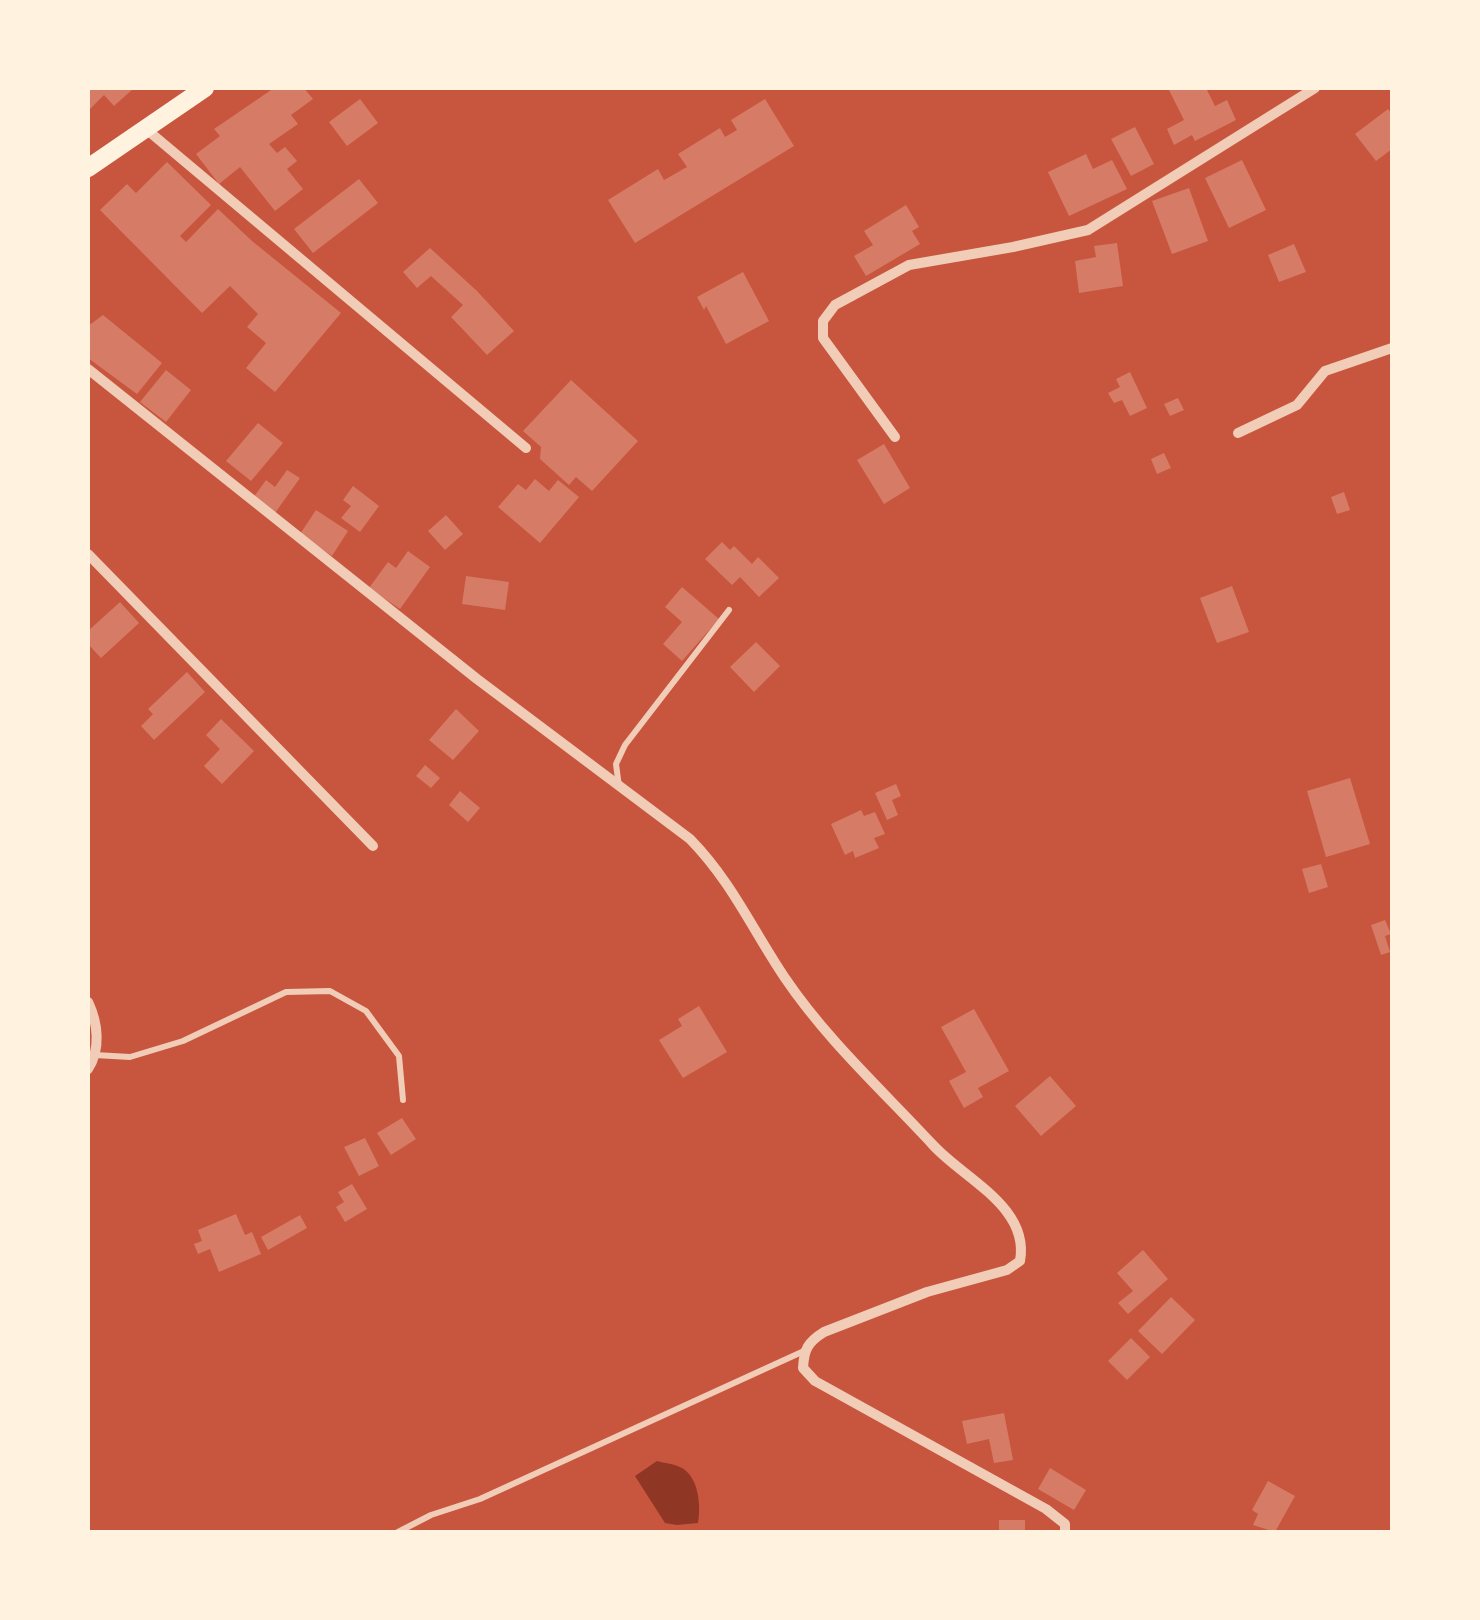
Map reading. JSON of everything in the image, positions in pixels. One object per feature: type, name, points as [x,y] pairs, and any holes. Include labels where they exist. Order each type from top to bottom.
[{"type":"main road","points":[[88,168],[206,88]]},
{"type":"street","points":[[895,437],[823,338],[823,321],[834,305],[910,265],[1013,248],[1088,230],[1315,88]]},
{"type":"street","points":[[146,129],[526,448]]},
{"type":"street","points":[[1238,434],[1297,405],[1325,371],[1392,348]]},
{"type":"street","points":[[88,369],[619,788],[690,839],[718,868],[785,978],[828,1035],[950,1163],[1000,1203],[1018,1228],[1023,1246],[1020,1261],[1007,1270],[928,1292],[852,1320],[812,1340],[804,1350],[803,1368],[806,1375],[1046,1509],[1065,1524],[1066,1532]]},
{"type":"street","points":[[88,554],[374,846]]},
{"type":"street","points":[[88,1002],[95,1025],[94,1055],[88,1069]]},
{"type":"lane","points":[[619,788],[616,764],[626,746],[729,610]]},
{"type":"lane","points":[[94,1055],[130,1056],[182,1042],[286,992],[330,991],[366,1011],[399,1056],[404,1100]]},
{"type":"lane","points":[[398,1532],[431,1515],[480,1500],[804,1350]]},
{"type":"shaded area","points":[[657,1461],[682,1468],[692,1478],[699,1501],[698,1523],[665,1523],[635,1476]]},
{"type":"building","points":[[88,88],[134,88],[114,106],[104,95],[88,111]]},
{"type":"building","points":[[274,88],[304,88],[313,99],[291,115],[298,124],[269,144],[277,153],[285,147],[297,161],[287,169],[303,189],[275,211],[240,167],[219,184],[196,154],[220,136],[214,129]]},
{"type":"building","points":[[1206,88],[1215,106],[1227,100],[1236,120],[1195,141],[1192,135],[1174,145],[1167,129],[1184,120],[1169,90]]},
{"type":"building","points":[[360,99],[378,123],[347,146],[329,122]]},
{"type":"building","points":[[765,99],[794,146],[635,243],[608,200],[658,169],[664,180],[687,167],[678,154],[720,128],[725,137],[737,130],[731,120]]},
{"type":"building","points":[[1388,109],[1392,114],[1392,149],[1376,161],[1355,134]]},
{"type":"building","points":[[1135,127],[1154,164],[1131,176],[1111,139]]},
{"type":"building","points":[[1086,154],[1093,169],[1112,160],[1127,189],[1069,216],[1048,172]]},
{"type":"building","points":[[1242,160],[1266,210],[1229,228],[1205,178]]},
{"type":"building","points":[[167,162],[211,205],[180,236],[186,242],[218,209],[341,313],[275,392],[246,368],[266,343],[247,327],[258,314],[230,286],[202,313],[100,210],[127,184],[136,193]]},
{"type":"building","points":[[359,179],[378,203],[313,253],[294,229]]},
{"type":"building","points":[[1189,188],[1208,241],[1172,254],[1152,201]]},
{"type":"building","points":[[906,205],[919,227],[912,231],[920,244],[866,276],[854,256],[873,245],[864,231]]},
{"type":"building","points":[[1117,243],[1123,286],[1079,293],[1075,261],[1096,257],[1094,246]]},
{"type":"building","points":[[1294,244],[1306,272],[1279,282],[1268,255]]},
{"type":"building","points":[[430,248],[514,331],[487,355],[451,317],[463,305],[431,276],[417,288],[403,272]]},
{"type":"building","points":[[743,272],[769,321],[726,344],[697,297]]},
{"type":"building","points":[[103,315],[162,363],[137,394],[88,358],[88,326]]},
{"type":"building","points":[[166,370],[191,390],[166,422],[140,402]]},
{"type":"building","points":[[1130,372],[1147,408],[1130,416],[1122,400],[1114,403],[1108,393],[1120,387],[1116,379]]},
{"type":"building","points":[[571,380],[638,441],[592,491],[576,477],[569,485],[540,459],[541,447],[523,431]]},
{"type":"building","points":[[1178,398],[1184,410],[1170,416],[1164,404]]},
{"type":"building","points":[[258,423],[283,443],[251,481],[226,461]]},
{"type":"building","points":[[884,444],[910,488],[884,504],[857,460]]},
{"type":"building","points":[[1164,453],[1171,468],[1157,474],[1151,459]]},
{"type":"building","points":[[287,470],[300,478],[275,513],[253,498],[266,480],[275,487]]},
{"type":"building","points":[[535,479],[549,491],[558,480],[579,497],[540,543],[498,507],[518,484],[526,490]]},
{"type":"building","points":[[353,486],[379,506],[360,532],[341,518],[351,506],[343,500]]},
{"type":"building","points":[[1344,492],[1350,510],[1337,514],[1331,497]]},
{"type":"building","points":[[316,510],[348,531],[332,556],[300,534]]},
{"type":"building","points":[[446,515],[463,534],[445,550],[428,531]]},
{"type":"building","points":[[722,542],[730,550],[734,546],[752,564],[758,557],[779,578],[759,597],[740,577],[732,585],[705,559]]},
{"type":"building","points":[[408,551],[430,567],[400,609],[369,588],[388,562],[396,568]]},
{"type":"building","points":[[466,576],[509,582],[505,610],[462,604]]},
{"type":"building","points":[[1232,586],[1249,632],[1217,643],[1200,598]]},
{"type":"building","points":[[682,587],[719,619],[682,661],[663,644],[682,622],[665,607]]},
{"type":"building","points":[[120,602],[139,623],[101,658],[88,644],[88,631]]},
{"type":"building","points":[[756,642],[780,666],[754,692],[730,667]]},
{"type":"building","points":[[187,672],[205,692],[154,740],[141,726],[153,714],[148,709]]},
{"type":"building","points":[[456,709],[479,731],[453,760],[429,740]]},
{"type":"building","points":[[221,719],[254,751],[222,784],[204,766],[220,749],[206,735]]},
{"type":"building","points":[[425,765],[440,778],[431,788],[416,776]]},
{"type":"building","points":[[1350,778],[1370,844],[1326,857],[1307,791]]},
{"type":"building","points":[[896,784],[901,796],[892,800],[898,815],[887,820],[875,793]]},
{"type":"building","points":[[460,791],[480,808],[468,822],[449,805]]},
{"type":"building","points":[[861,810],[864,816],[875,812],[885,834],[874,838],[879,848],[855,858],[853,851],[845,855],[831,824]]},
{"type":"building","points":[[1321,864],[1328,887],[1309,893],[1302,869]]},
{"type":"building","points":[[1385,920],[1391,934],[1385,936],[1390,952],[1381,955],[1371,925]]},
{"type":"building","points":[[699,1006],[727,1052],[683,1078],[659,1040],[682,1026],[678,1019]]},
{"type":"building","points":[[974,1009],[1009,1071],[978,1088],[983,1097],[964,1108],[949,1081],[966,1072],[941,1027]]},
{"type":"building","points":[[1050,1076],[1076,1106],[1041,1136],[1015,1106]]},
{"type":"building","points":[[402,1118],[416,1139],[391,1155],[377,1133]]},
{"type":"building","points":[[365,1138],[379,1166],[359,1176],[344,1147]]},
{"type":"building","points":[[352,1184],[367,1209],[345,1222],[336,1207],[344,1202],[338,1192]]},
{"type":"building","points":[[236,1214],[245,1235],[252,1232],[261,1254],[219,1272],[210,1249],[198,1254],[194,1244],[202,1241],[198,1230]]},
{"type":"building","points":[[300,1215],[307,1228],[268,1250],[261,1237]]},
{"type":"building","points":[[1143,1250],[1168,1279],[1128,1314],[1118,1303],[1133,1291],[1117,1273]]},
{"type":"building","points":[[1171,1297],[1195,1320],[1162,1354],[1138,1331]]},
{"type":"building","points":[[1131,1338],[1150,1357],[1127,1380],[1108,1361]]},
{"type":"building","points":[[1004,1413],[1013,1460],[994,1463],[989,1439],[967,1444],[962,1421]]},
{"type":"building","points":[[1050,1468],[1086,1490],[1074,1510],[1038,1489]]},
{"type":"building","points":[[1268,1481],[1295,1496],[1275,1532],[1253,1525],[1258,1514],[1252,1510]]},
{"type":"building","points":[[999,1520],[1025,1520],[1025,1532],[999,1532]]}]
